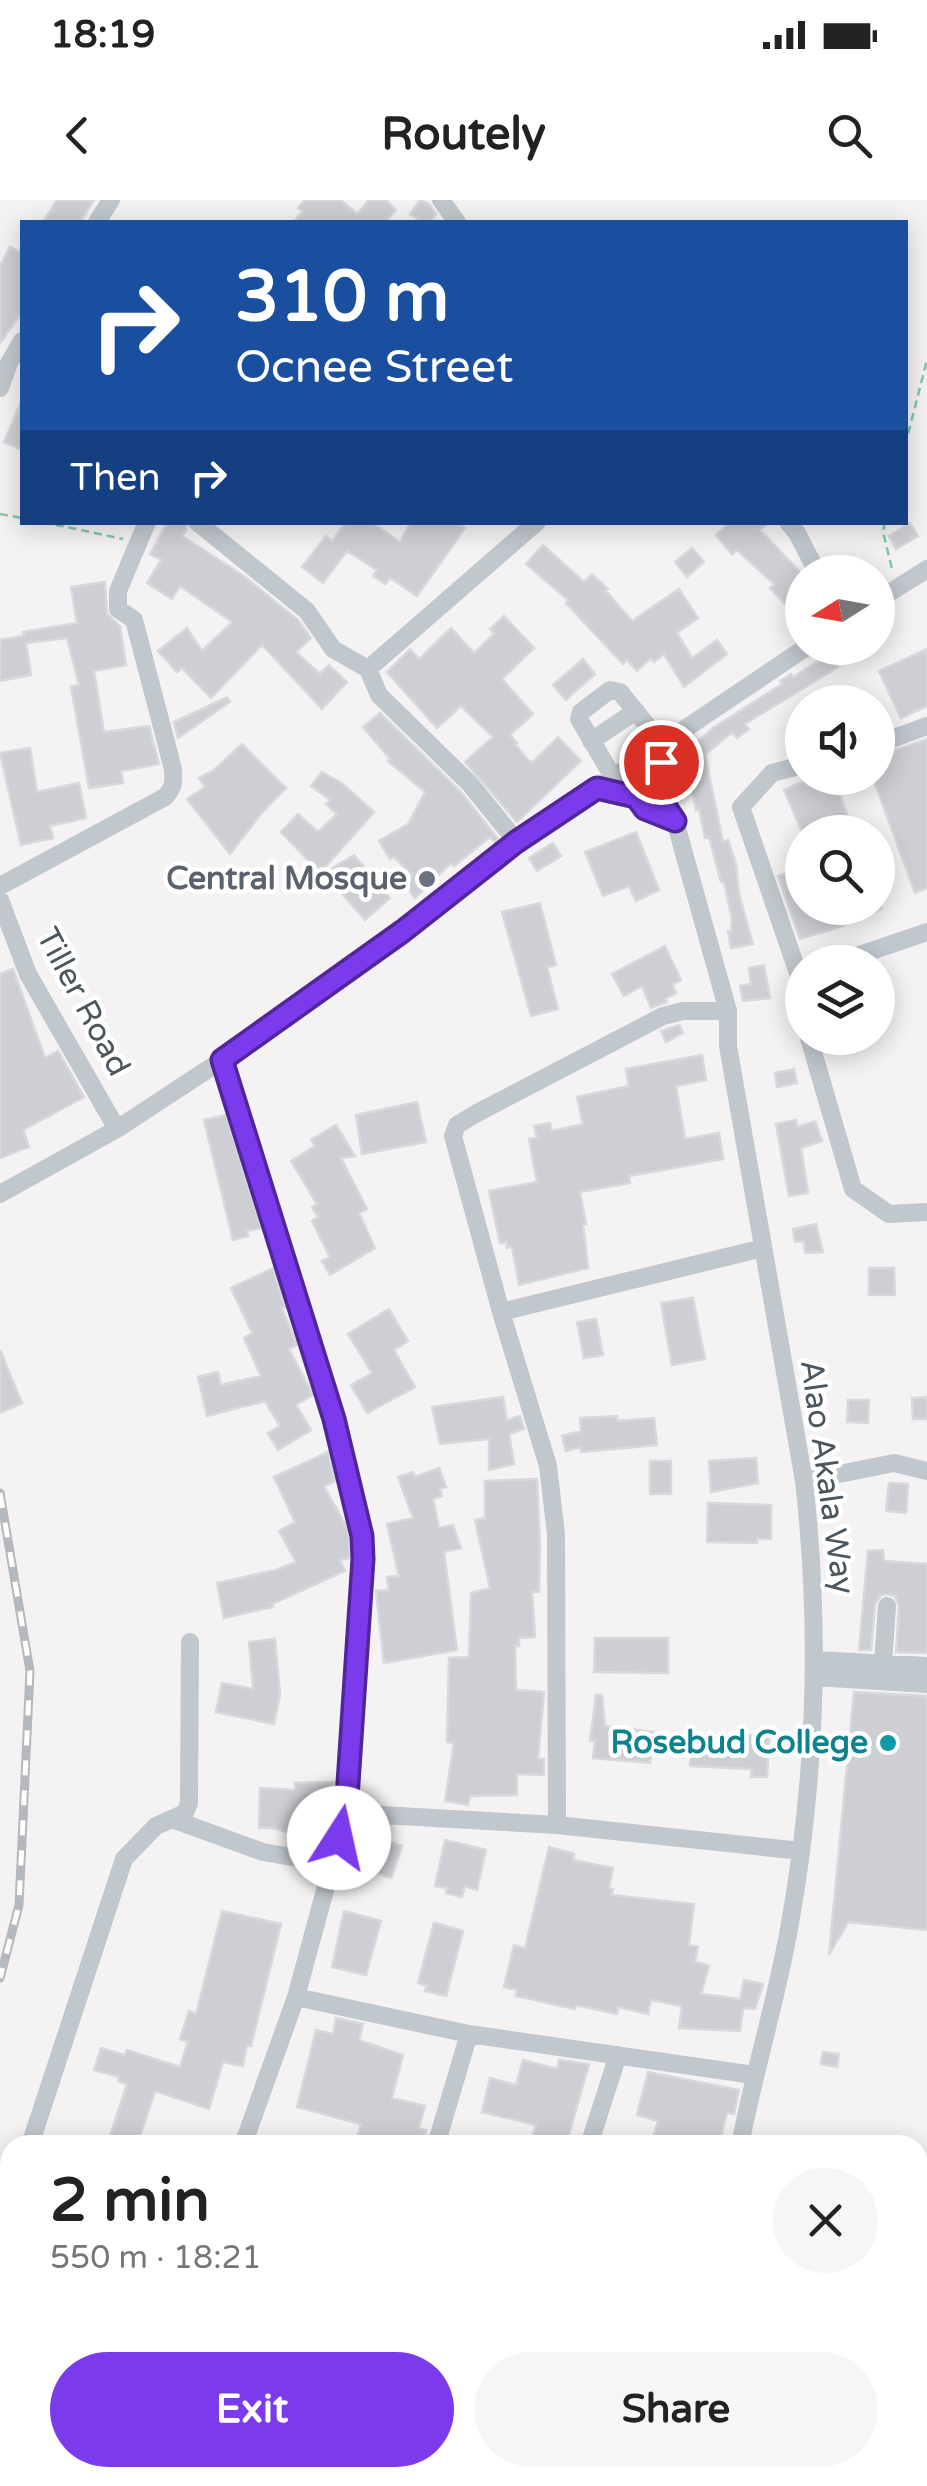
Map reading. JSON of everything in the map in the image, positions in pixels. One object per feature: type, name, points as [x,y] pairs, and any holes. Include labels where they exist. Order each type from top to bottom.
[{"type":"street","points":[[0,388],[20,345]]},
{"type":"street","points":[[0,886],[164,797],[174,782],[134,620],[118,609],[118,590],[147,525]]},
{"type":"street","points":[[201,525],[307,611],[334,649],[368,670],[379,694],[470,784],[516,842]]},
{"type":"street","points":[[368,670],[534,525]]},
{"type":"street","points":[[790,525],[808,555]]},
{"type":"street","points":[[895,589],[927,569]]},
{"type":"street","points":[[0,1194],[117,1128],[222,1060],[403,931],[516,842],[785,661]]},
{"type":"street","points":[[665,742],[620,692],[610,690],[579,716],[591,741],[625,769],[645,809],[675,821]]},
{"type":"street","points":[[591,741],[636,711]]},
{"type":"street","points":[[895,738],[927,726]]},
{"type":"street","points":[[657,788],[665,742]]},
{"type":"street","name":"Alao Akala Way","points":[[625,769],[657,788],[659,799],[675,821],[728,1011],[728,1046],[804,1481],[812,1549],[815,1669],[811,1771],[788,1933],[742,2135]]},
{"type":"street","points":[[785,770],[772,773],[741,807],[790,945]]},
{"type":"street","points":[[597,788],[636,797]]},
{"type":"street","name":"Tiller Road","points":[[0,900],[35,989],[117,1128]]},
{"type":"street","points":[[889,945],[927,932]]},
{"type":"street","points":[[556,1825],[553,1499],[543,1447],[500,1312],[453,1136],[457,1125],[663,1016],[682,1010],[728,1011]]},
{"type":"street","points":[[813,1055],[853,1189],[888,1214],[927,1212]]},
{"type":"street","points":[[222,1060],[334,1419],[362,1536],[363,1559],[346,1813],[296,1997],[247,2135]]},
{"type":"street","points":[[500,1312],[762,1248]]},
{"type":"street","points":[[804,1481],[894,1462],[927,1471]]},
{"type":"street","points":[[883,1663],[887,1606]]},
{"type":"street","points":[[33,2135],[124,1859],[148,1833],[185,1812],[189,1802],[190,1642]]},
{"type":"street","points":[[815,1669],[883,1663],[927,1666]]},
{"type":"street","points":[[815,1669],[927,1684]]},
{"type":"street","points":[[346,1813],[556,1825],[801,1852]]},
{"type":"street","points":[[172,1819],[263,1852],[332,1864]]},
{"type":"street","points":[[296,1997],[469,2034],[754,2075]]},
{"type":"street","points":[[439,2135],[469,2034]]},
{"type":"street","points":[[592,2135],[618,2055]]},
{"type":"path","points":[[908,434],[927,360]]},
{"type":"path","points":[[57,525],[139,542]]},
{"type":"path","points":[[884,525],[889,555]]},
{"type":"building","points":[[57,200],[94,200],[81,220],[44,220]]},
{"type":"building","points":[[305,200],[341,200],[357,214],[369,200],[386,200],[396,210],[387,220],[295,220],[302,211],[298,208]]},
{"type":"building","points":[[420,200],[436,214],[432,220],[419,220],[410,214]]},
{"type":"building","points":[[10,247],[20,252],[20,315],[0,343],[0,266]]},
{"type":"building","points":[[20,405],[20,449],[4,442]]},
{"type":"building","points":[[908,524],[918,536],[896,549],[889,536]]},
{"type":"building","points":[[166,525],[186,525],[182,536],[241,574],[298,620],[311,638],[296,652],[320,674],[329,665],[347,682],[322,709],[262,645],[211,698],[182,668],[177,672],[158,651],[187,628],[202,651],[232,622],[180,586],[172,599],[147,583],[161,560],[150,554]]},
{"type":"building","points":[[344,525],[375,525],[400,542],[409,525],[465,528],[417,596],[390,578],[385,584],[373,576],[377,570],[347,551],[323,583],[302,567],[326,536],[332,541]]},
{"type":"building","points":[[727,525],[766,525],[760,530],[785,556],[785,604],[770,588],[774,584],[737,550],[732,554],[716,535]]},
{"type":"building","points":[[543,545],[584,582],[592,574],[632,621],[679,589],[698,618],[677,633],[692,658],[717,640],[727,654],[684,687],[664,654],[654,662],[651,658],[637,671],[627,660],[623,664],[566,603],[568,600],[526,564]]},
{"type":"building","points":[[692,548],[704,562],[687,577],[675,562]]},
{"type":"building","points":[[105,582],[107,614],[120,626],[126,665],[94,671],[104,732],[149,726],[159,764],[121,771],[123,783],[89,788],[71,686],[79,685],[67,638],[26,643],[31,675],[0,681],[0,640],[77,623],[71,587]]},
{"type":"building","points":[[504,616],[534,648],[502,679],[533,714],[510,735],[529,761],[533,762],[558,737],[581,761],[517,822],[465,762],[493,737],[461,706],[437,728],[387,672],[410,649],[419,659],[451,628],[474,653],[494,634],[490,629]]},
{"type":"building","points":[[927,649],[927,706],[901,718],[895,705],[895,685],[886,685],[879,671]]},
{"type":"building","points":[[583,659],[595,674],[566,700],[553,685]]},
{"type":"building","points":[[812,665],[838,667],[809,685],[785,685],[785,699],[745,724],[749,729],[737,738],[732,732],[705,755],[723,842],[728,840],[736,864],[739,894],[753,944],[731,948],[728,931],[732,919],[724,882],[709,837],[705,838],[699,809],[696,810],[687,751],[713,728],[782,684],[780,681],[791,674],[793,677]]},
{"type":"building","points":[[227,697],[230,702],[178,738],[174,722]]},
{"type":"building","points":[[380,713],[461,792],[498,839],[495,842],[490,837],[454,866],[451,863],[415,898],[403,882],[412,875],[394,857],[390,859],[379,841],[408,824],[425,792],[388,761],[363,727]]},
{"type":"building","points":[[927,739],[927,888],[915,893],[895,838],[895,815],[887,815],[879,795],[895,795],[895,750]]},
{"type":"building","points":[[242,744],[286,788],[230,854],[187,799],[205,787],[199,778],[214,770]]},
{"type":"building","points":[[30,748],[37,792],[79,783],[86,818],[50,826],[53,838],[21,845],[0,753]]},
{"type":"building","points":[[322,772],[343,784],[374,812],[320,873],[281,832],[298,814],[318,832],[337,814],[326,804],[330,800],[311,786]]},
{"type":"building","points":[[786,795],[840,795],[847,815],[795,815]]},
{"type":"building","points":[[636,832],[659,890],[636,901],[629,886],[603,896],[585,852]]},
{"type":"building","points":[[553,843],[561,856],[537,871],[529,858]]},
{"type":"building","points":[[354,855],[390,898],[365,920],[324,873]]},
{"type":"building","points":[[785,874],[785,896],[778,876]]},
{"type":"building","points":[[540,903],[556,965],[547,967],[558,1009],[531,1016],[502,912]]},
{"type":"building","points":[[795,925],[844,925],[839,927],[800,939]]},
{"type":"building","points":[[665,946],[681,980],[672,985],[676,993],[665,999],[667,1002],[651,1008],[642,986],[624,996],[612,974]]},
{"type":"building","points":[[764,965],[770,998],[743,1001],[740,986],[751,984],[749,968]]},
{"type":"building","points":[[13,969],[45,1058],[58,1051],[84,1097],[23,1130],[29,1147],[0,1158],[0,974]]},
{"type":"building","points":[[679,1025],[683,1033],[666,1042],[661,1031]]},
{"type":"building","points":[[702,1055],[706,1080],[676,1086],[685,1139],[719,1133],[723,1159],[629,1176],[630,1183],[580,1192],[588,1268],[519,1285],[512,1247],[500,1243],[489,1191],[537,1182],[529,1139],[537,1137],[534,1126],[550,1123],[552,1131],[583,1124],[577,1097],[629,1086],[626,1069]]},
{"type":"building","points":[[794,1069],[797,1083],[777,1087],[775,1073]]},
{"type":"building","points":[[417,1102],[426,1142],[362,1154],[356,1115]]},
{"type":"building","points":[[226,1115],[261,1228],[233,1240],[204,1120]]},
{"type":"building","points":[[796,1120],[797,1127],[815,1121],[822,1141],[801,1148],[808,1193],[789,1196],[776,1124]]},
{"type":"building","points":[[336,1125],[355,1156],[341,1158],[367,1209],[359,1213],[375,1248],[330,1275],[322,1261],[330,1257],[312,1221],[318,1217],[312,1207],[317,1204],[291,1161],[315,1146],[311,1140]]},
{"type":"building","points":[[816,1224],[823,1252],[805,1253],[804,1241],[795,1242],[793,1229]]},
{"type":"building","points":[[273,1268],[285,1307],[282,1308],[297,1345],[289,1349],[313,1395],[296,1405],[311,1430],[278,1450],[268,1433],[280,1426],[265,1401],[207,1416],[198,1377],[218,1372],[221,1385],[261,1376],[244,1338],[252,1333],[231,1288]]},
{"type":"building","points":[[869,1268],[894,1268],[895,1295],[869,1295]]},
{"type":"building","points":[[693,1298],[705,1359],[672,1365],[661,1303]]},
{"type":"building","points":[[389,1309],[408,1341],[394,1350],[415,1387],[367,1413],[351,1385],[372,1373],[348,1334]]},
{"type":"building","points":[[596,1319],[603,1355],[584,1358],[577,1322]]},
{"type":"building","points":[[0,1350],[22,1403],[0,1413]]},
{"type":"building","points":[[503,1397],[507,1420],[520,1416],[524,1429],[509,1434],[514,1464],[489,1470],[489,1439],[440,1444],[432,1407]]},
{"type":"building","points":[[927,1397],[927,1419],[913,1419],[912,1398]]},
{"type":"building","points":[[848,1400],[869,1400],[868,1423],[847,1422]]},
{"type":"building","points":[[617,1416],[617,1421],[654,1418],[657,1445],[581,1452],[581,1447],[566,1451],[562,1436],[581,1431],[580,1418]]},
{"type":"building","points":[[328,1452],[335,1481],[324,1486],[348,1530],[350,1558],[340,1560],[345,1571],[272,1604],[273,1607],[224,1618],[217,1583],[296,1562],[279,1531],[295,1522],[274,1477]]},
{"type":"building","points":[[756,1458],[758,1483],[711,1492],[709,1461]]},
{"type":"building","points":[[650,1461],[671,1461],[671,1494],[650,1494]]},
{"type":"building","points":[[439,1468],[446,1487],[440,1489],[442,1496],[433,1499],[439,1528],[453,1525],[461,1548],[444,1552],[457,1650],[384,1663],[376,1591],[389,1590],[387,1577],[399,1576],[387,1524],[413,1518],[398,1477],[413,1472],[415,1477]]},
{"type":"building","points":[[537,1479],[540,1545],[539,1592],[532,1592],[535,1637],[519,1638],[519,1646],[515,1646],[516,1690],[544,1692],[538,1759],[544,1759],[544,1775],[517,1774],[517,1795],[470,1796],[468,1805],[445,1801],[454,1743],[447,1742],[449,1658],[469,1657],[471,1593],[490,1588],[475,1520],[485,1518],[485,1481]]},
{"type":"building","points":[[889,1483],[908,1484],[906,1513],[886,1511]]},
{"type":"building","points":[[708,1503],[771,1505],[771,1539],[757,1539],[757,1543],[707,1542]]},
{"type":"building","points":[[883,1550],[884,1561],[927,1564],[927,1653],[896,1652],[899,1606],[895,1596],[887,1594],[881,1595],[875,1604],[871,1650],[859,1650],[868,1551]]},
{"type":"building","points":[[595,1638],[668,1638],[668,1673],[594,1672]]},
{"type":"building","points":[[275,1639],[280,1695],[274,1724],[216,1712],[222,1683],[253,1689],[249,1642]]},
{"type":"building","name":"Rosebud College","points":[[854,1692],[927,1696],[927,1930],[848,1922],[829,1955]]},
{"type":"building","points":[[596,1695],[602,1695],[605,1726],[654,1732],[650,1763],[593,1758],[595,1741],[590,1741]]},
{"type":"building","points":[[692,1734],[769,1736],[767,1777],[751,1777],[752,1769],[690,1766]]},
{"type":"building","points":[[336,1782],[327,1815],[332,1816],[326,1840],[259,1828],[260,1788],[295,1790],[295,1783]]},
{"type":"building","points":[[368,1834],[402,1846],[391,1878],[358,1867]]},
{"type":"building","points":[[445,1840],[486,1850],[477,1890],[465,1886],[462,1897],[435,1886]]},
{"type":"building","points":[[549,1847],[574,1854],[573,1860],[613,1868],[609,1888],[613,1889],[612,1895],[694,1904],[689,1945],[698,1947],[695,1961],[709,1966],[701,1994],[740,1999],[744,1980],[763,1984],[755,2009],[743,2008],[740,2031],[679,2028],[682,2006],[651,2000],[648,2014],[618,2007],[617,2014],[516,1996],[517,1990],[504,1987],[514,1945],[525,1948]]},
{"type":"building","points":[[222,1911],[281,1924],[251,2046],[247,2045],[243,2066],[223,2062],[209,2109],[155,2091],[140,2135],[110,2135],[127,2084],[118,2081],[119,2077],[94,2070],[101,2048],[125,2055],[127,2050],[180,2067],[188,2042],[180,2039],[189,2011],[196,2014]]},
{"type":"building","points":[[344,1911],[381,1921],[366,1975],[332,1967]]},
{"type":"building","points":[[434,1923],[463,1931],[446,1996],[425,1991],[427,1986],[418,1983]]},
{"type":"building","points":[[336,2018],[363,2024],[359,2040],[403,2055],[392,2098],[425,2106],[419,2128],[426,2130],[425,2135],[358,2135],[361,2124],[297,2107],[316,2030],[333,2034]]},
{"type":"building","points":[[823,2052],[839,2054],[837,2067],[821,2064]]},
{"type":"building","points":[[523,2060],[557,2069],[559,2060],[589,2064],[569,2135],[533,2135],[536,2125],[482,2112],[490,2078],[516,2085]]},
{"type":"building","points":[[648,2072],[739,2090],[734,2114],[727,2113],[722,2135],[654,2135],[658,2121],[637,2115]]},
{"type":"railway","points":[[0,1493],[30,1671],[19,1905],[0,1978]]},
{"type":"place","name":"Central Mosque","points":[[427,879]]},
{"type":"place","name":"Rosebud College","points":[[888,1743]]},
{"type":"route","points":[[339,1838],[346,1813],[362,1536],[334,1419],[222,1060],[403,931],[516,842],[597,788],[636,797],[645,809],[675,821],[659,799],[661,762]]}]
